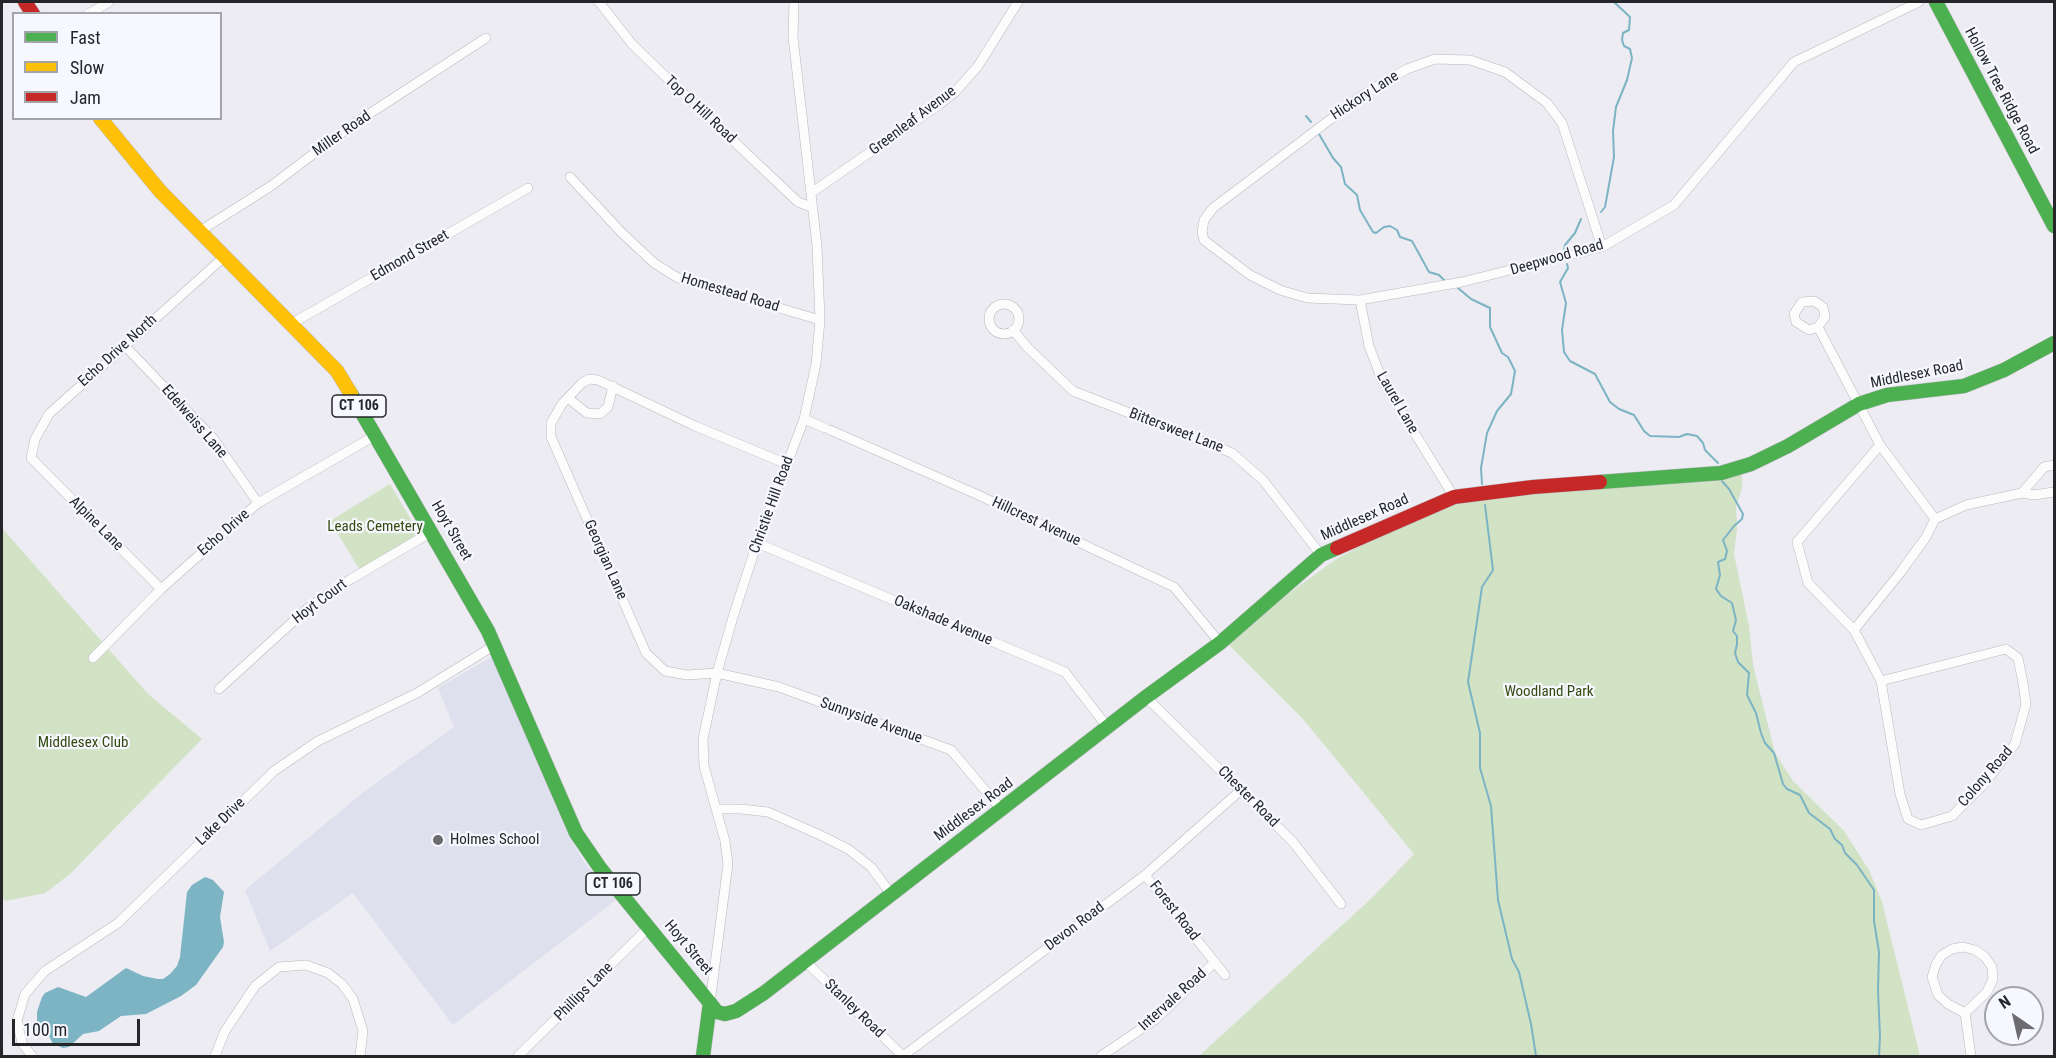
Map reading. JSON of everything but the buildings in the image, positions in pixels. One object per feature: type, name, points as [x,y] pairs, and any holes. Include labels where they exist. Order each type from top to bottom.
[{"type":"street","points":[[92,12],[109,2]]},
{"type":"street","name":"Top O Hill Road","points":[[599,2],[633,44],[669,80],[798,202],[812,207]]},
{"type":"street","name":"Christie Hill Road","points":[[710,1003],[728,864],[704,766],[703,739],[717,673],[757,543],[804,419],[816,364],[820,320],[817,246],[793,38],[794,2]]},
{"type":"street","name":"Greenleaf Avenue","points":[[810,193],[955,92],[978,66],[1018,2]]},
{"type":"street","name":"Deepwood Road","points":[[1202,232],[1204,240],[1250,275],[1280,290],[1307,298],[1360,300],[1462,282],[1602,247],[1674,205],[1794,62],[1919,2]]},
{"type":"street","name":"Hollow Tree Ridge Road","points":[[1936,2],[2055,226]]},
{"type":"street","name":"Miller Road","points":[[200,231],[271,186],[349,127],[486,38]]},
{"type":"street","name":"Hickory Lane","points":[[1202,232],[1204,220],[1213,208],[1364,94],[1407,69],[1435,59],[1470,60],[1505,72],[1547,103],[1562,123],[1602,247]]},
{"type":"street","name":"Hoyt Street","points":[[102,120],[160,191],[337,371],[433,531],[495,645],[576,833],[591,856],[710,1003]]},
{"type":"street","name":"Homestead Road","points":[[570,177],[621,232],[646,255],[678,278],[820,320]]},
{"type":"street","name":"Edmond Street","points":[[291,324],[528,188]]},
{"type":"street","name":"Echo Drive North","points":[[31,458],[35,439],[49,414],[224,257]]},
{"type":"street","name":"Laurel Lane","points":[[1360,300],[1369,346],[1382,380],[1454,497]]},
{"type":"street","points":[[1818,327],[1880,445],[1935,519]]},
{"type":"street","name":"Bittersweet Lane","points":[[1013,330],[1028,348],[1073,391],[1232,453],[1263,480],[1321,555]]},
{"type":"street","name":"Middlesex Road","points":[[710,1003],[740,1007],[764,993],[1146,697],[1220,643],[1321,555],[1454,497],[1580,483],[1721,473],[1751,464],[1788,446],[1859,404],[1887,395],[1964,386],[2004,370],[2055,343]]},
{"type":"street","name":"Edelweiss Lane","points":[[124,345],[213,438],[258,503]]},
{"type":"street","name":"Georgian Lane","points":[[717,673],[687,675],[665,671],[646,653],[550,436],[551,423],[556,412],[582,383],[598,380],[695,426],[787,465]]},
{"type":"street","points":[[569,399],[587,414],[600,414],[608,407],[613,386]]},
{"type":"street","name":"Hillcrest Avenue","points":[[804,419],[976,494],[1174,587],[1220,643]]},
{"type":"street","name":"Echo Drive","points":[[93,658],[161,589],[258,503],[376,435]]},
{"type":"street","name":"Colony Road","points":[[1880,445],[1797,542],[1808,583],[1854,630],[1881,681],[1900,794],[1908,819],[1921,825],[1952,816],[1984,784],[2015,744],[2026,704],[2018,658],[2006,649],[1881,681]]},
{"type":"street","name":"Alpine Lane","points":[[31,458],[161,589]]},
{"type":"street","points":[[2022,493],[2044,467],[2055,465]]},
{"type":"street","points":[[1854,630],[1900,573],[1926,537],[1935,519],[1966,506],[2022,493],[2034,495],[2055,492]]},
{"type":"street","name":"Hoyt Court","points":[[219,689],[308,608],[351,579],[433,531]]},
{"type":"street","name":"Oakshade Avenue","points":[[757,543],[1065,672],[1108,728]]},
{"type":"street","name":"Lake Drive","points":[[32,1056],[22,1042],[17,1022],[25,994],[45,971],[118,922],[274,771],[318,741],[417,693],[495,645]]},
{"type":"street","name":"Sunnyside Avenue","points":[[717,673],[779,687],[951,750],[1001,809]]},
{"type":"street","name":"Chester Road","points":[[1146,697],[1293,842],[1341,904]]},
{"type":"street","name":"Devon Road","points":[[903,1056],[1145,875],[1241,790]]},
{"type":"street","points":[[716,809],[768,812],[820,835],[848,849],[872,867],[891,894]]},
{"type":"street","name":"Forest Road","points":[[1145,875],[1225,975]]},
{"type":"street","name":"Phillips Lane","points":[[518,1056],[649,927]]},
{"type":"street","points":[[1963,947],[1975,950],[1992,967],[1993,979],[1987,992],[1965,1013],[1948,1004],[1938,994],[1932,977],[1942,955],[1952,948],[1963,947]]},
{"type":"street","name":"Stanley Road","points":[[806,960],[903,1056]]},
{"type":"street","name":"Intervale Road","points":[[1101,1056],[1156,1019],[1215,962]]},
{"type":"street","points":[[215,1056],[225,1031],[255,986],[279,967],[306,965],[328,973],[342,984],[354,999],[363,1030],[360,1056]]},
{"type":"street","points":[[703,1056],[710,1003]]},
{"type":"street","points":[[1965,1013],[1971,1056]]},
{"type":"shaded area","name":"Holmes School","points":[[491,657],[494,659],[567,832],[584,862],[616,900],[453,1025],[353,893],[270,951],[245,890],[365,791],[454,727],[438,688]]},
{"type":"green space","name":"Woodland Park","points":[[1742,473],[1742,488],[1736,506],[1737,528],[1734,554],[1749,626],[1753,665],[1775,753],[1793,781],[1844,831],[1869,870],[1882,902],[1920,1056],[1199,1056],[1374,896],[1414,854],[1303,719],[1224,640],[1335,560],[1382,534],[1454,501]]},
{"type":"green space","name":"Leads Cemetery","points":[[390,484],[419,533],[360,570],[330,521]]},
{"type":"green space","name":"Middlesex Club","points":[[2,528],[148,694],[202,739],[70,874],[45,893],[5,901],[2,896]]},
{"type":"water","points":[[205,877],[213,880],[224,892],[220,917],[224,942],[223,947],[196,985],[181,996],[146,1014],[121,1016],[99,1031],[83,1034],[69,1047],[63,1048],[53,1044],[47,1032],[37,1021],[37,1012],[45,993],[58,987],[86,997],[126,968],[143,976],[158,979],[163,979],[170,974],[177,966],[180,957],[187,892],[192,885]]},
{"type":"waterway","points":[[1601,212],[1605,207],[1614,157],[1613,131],[1616,107],[1627,80],[1632,58],[1630,49],[1624,46],[1622,40],[1623,33],[1629,30],[1630,17],[1614,2]]},
{"type":"waterway","points":[[1306,116],[1311,122]]},
{"type":"waterway","points":[[1319,134],[1341,167],[1345,184],[1357,195],[1360,210],[1373,232],[1376,233],[1390,226],[1397,230],[1400,237],[1412,241],[1429,272],[1439,275],[1445,281]]},
{"type":"waterway","points":[[1564,250],[1581,219]]},
{"type":"waterway","points":[[1567,264],[1568,268],[1560,282],[1566,303],[1562,330],[1564,352],[1570,361],[1595,374],[1610,402],[1619,409],[1634,415],[1650,436],[1679,437],[1687,434],[1697,436],[1705,450],[1718,463]]},
{"type":"waterway","points":[[1458,288],[1471,299],[1490,308],[1490,327],[1502,353],[1508,357],[1515,371],[1511,394],[1497,411],[1487,433],[1481,468],[1482,484]]},
{"type":"waterway","points":[[1722,481],[1743,514],[1742,519],[1723,540],[1727,551],[1725,559],[1718,562],[1720,575],[1716,589],[1721,596],[1732,603],[1736,620],[1733,631],[1737,636],[1735,653],[1738,662],[1749,673],[1747,695],[1756,713],[1761,733],[1765,743],[1774,753],[1783,784],[1787,789],[1800,795],[1809,813],[1830,829],[1845,853],[1857,865],[1874,890],[1874,921],[1879,952],[1879,1056]]},
{"type":"waterway","points":[[1485,505],[1493,570],[1482,587],[1468,682],[1480,733],[1480,768],[1491,806],[1498,900],[1512,959],[1519,972],[1536,1056]]},
{"type":"traffic: fast","points":[[1936,2],[2054,226]]},
{"type":"traffic: fast","points":[[1600,482],[1721,473],[1751,464],[1788,446],[1859,404],[1887,395],[1964,386],[2004,370],[2054,343]]},
{"type":"traffic: fast","points":[[351,394],[488,631],[576,833],[600,868],[710,1003],[703,1056]]},
{"type":"traffic: fast","points":[[710,1003],[717,1012],[725,1014],[736,1011],[764,993],[1146,697],[1220,643],[1321,555],[1337,548]]},
{"type":"traffic: slow","points":[[102,120],[160,191],[337,371],[351,394]]},
{"type":"traffic: jam","points":[[25,2],[32,12]]},
{"type":"traffic: jam","points":[[1337,548],[1454,497],[1533,487],[1600,482]]},
{"type":"place","name":"Holmes School","points":[[438,840]]}]
